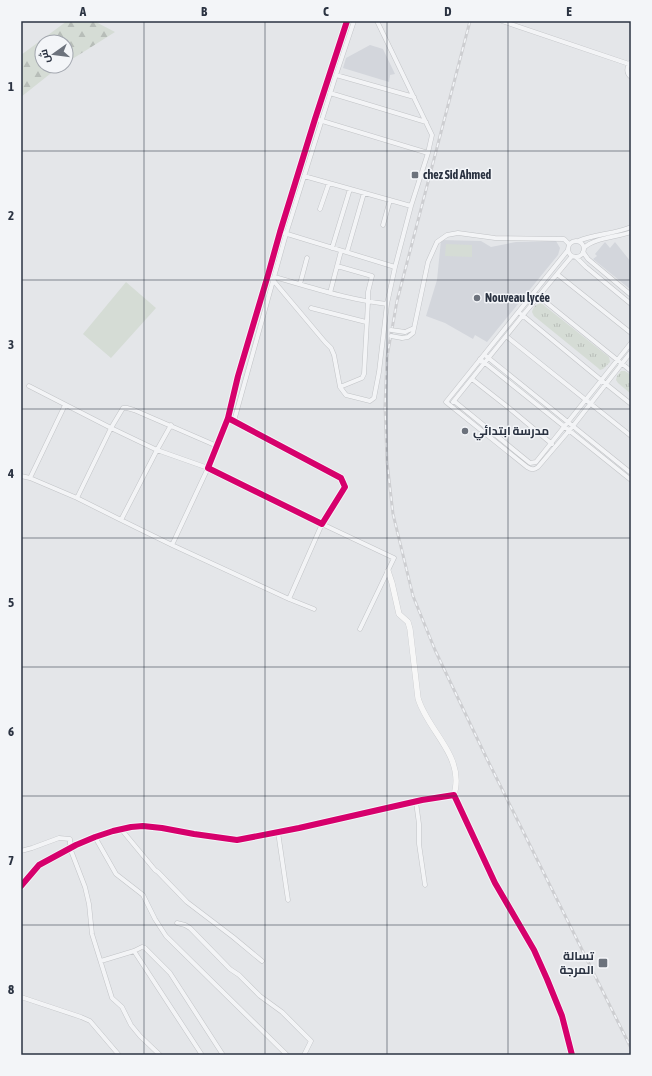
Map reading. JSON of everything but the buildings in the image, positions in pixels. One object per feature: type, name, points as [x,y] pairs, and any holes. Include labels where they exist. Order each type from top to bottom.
[{"type":"street","points":[[172,545],[208,468],[228,418],[238,376],[280,232],[347,21]]},
{"type":"street","points":[[234,421],[286,234],[354,21]]},
{"type":"street","points":[[268,275],[274,279],[331,348],[334,355],[340,387],[346,395],[370,400],[374,398],[379,372],[386,304],[411,206],[428,153],[432,135],[376,21]]},
{"type":"street","points":[[502,21],[630,63],[627,70],[631,78]]},
{"type":"street","points":[[337,53],[342,56]]},
{"type":"street","points":[[336,75],[414,97]]},
{"type":"street","points":[[330,93],[426,122]]},
{"type":"street","points":[[315,119],[428,153]]},
{"type":"street","points":[[304,176],[411,206]]},
{"type":"street","points":[[320,208],[329,183]]},
{"type":"street","points":[[332,248],[350,189]]},
{"type":"street","points":[[347,252],[364,193]]},
{"type":"street","points":[[383,225],[390,200]]},
{"type":"street","points":[[631,227],[573,241],[568,250],[446,402],[532,469],[535,469],[556,447],[631,352]]},
{"type":"street","points":[[280,232],[395,267]]},
{"type":"street","points":[[451,406],[538,296],[574,256],[580,255],[586,246],[598,241],[631,232]]},
{"type":"street","points":[[383,335],[402,338],[408,337],[413,333],[428,262],[437,242],[447,235],[458,233],[495,238],[564,239],[570,244]]},
{"type":"street","points":[[578,241],[582,244],[583,250],[588,259],[631,295]]},
{"type":"street","points":[[568,250],[631,304]]},
{"type":"street","points":[[330,293],[342,251]]},
{"type":"street","points":[[300,284],[307,258]]},
{"type":"street","points":[[337,266],[372,276],[368,292],[364,374],[362,378],[340,387]]},
{"type":"street","points":[[557,274],[631,333]]},
{"type":"street","points":[[274,279],[300,284],[368,302],[386,304]]},
{"type":"street","points":[[534,293],[631,371]]},
{"type":"street","points":[[311,308],[366,322]]},
{"type":"street","points":[[518,312],[631,404]]},
{"type":"street","points":[[384,328],[405,332],[414,328]]},
{"type":"street","points":[[506,336],[631,436]]},
{"type":"street","points":[[454,401],[530,463],[536,462],[631,343]]},
{"type":"street","points":[[484,354],[566,424],[569,430],[631,480]]},
{"type":"street","points":[[480,359],[566,424],[573,426],[631,473]]},
{"type":"street","points":[[601,380],[611,377]]},
{"type":"street","points":[[472,379],[556,447]]},
{"type":"street","points":[[29,386],[157,450],[208,468],[394,558],[360,629]]},
{"type":"street","points":[[30,478],[65,405]]},
{"type":"street","points":[[77,498],[123,408],[134,410],[217,446]]},
{"type":"street","points":[[228,418],[341,478],[345,487],[322,524],[289,599]]},
{"type":"street","points":[[121,520],[171,425]]},
{"type":"street","points":[[21,476],[30,478],[77,498],[172,545],[314,609]]},
{"type":"street","points":[[388,571],[400,614],[408,622],[410,629],[418,698],[421,708],[454,764],[456,782],[454,795],[495,883],[534,950],[562,1016],[572,1055]]},
{"type":"street","points":[[21,886],[39,865],[70,848],[95,837],[131,827],[143,826],[162,828],[237,840],[422,800],[454,795]]},
{"type":"street","points":[[416,802],[419,844],[425,886]]},
{"type":"street","points":[[122,829],[155,870],[187,902],[233,936],[262,961]]},
{"type":"street","points":[[278,832],[288,900]]},
{"type":"street","points":[[95,837],[116,874],[144,895],[155,919],[166,936],[287,1055]]},
{"type":"street","points":[[21,851],[59,838],[70,839],[70,848],[85,887],[89,904],[92,934],[112,998],[122,1008],[131,1025],[146,1044],[160,1055]]},
{"type":"street","points":[[177,923],[190,928],[230,969],[239,975],[260,996],[282,1012],[311,1041],[304,1055]]},
{"type":"street","points":[[101,961],[134,951],[142,947],[145,948],[170,973],[223,1055]]},
{"type":"street","points":[[134,951],[202,1055]]},
{"type":"street","points":[[21,997],[90,1021],[119,1055]]},
{"type":"shaded area","points":[[370,45],[383,49],[395,74],[390,75],[389,82],[343,68],[346,58]]},
{"type":"shaded area","name":"Nouveau lycée","points":[[441,240],[481,241],[491,247],[516,242],[556,241],[560,248],[558,255],[487,342],[475,335],[473,339],[445,323],[426,316],[437,280]]},
{"type":"shaded area","points":[[605,242],[610,248],[615,242],[631,262],[631,290],[593,259],[597,256],[595,254]]},
{"type":"green space","points":[[67,21],[94,21],[115,32],[74,58],[74,34],[49,34]]},
{"type":"green space","points":[[34,45],[34,74],[50,74],[21,97],[21,55]]},
{"type":"green space","points":[[446,244],[472,245],[472,257],[445,256]]},
{"type":"green space","points":[[126,282],[156,308],[111,358],[83,334]]},
{"type":"green space","points":[[541,303],[609,357],[610,362],[600,370],[534,316],[532,312],[533,309],[536,305]]},
{"type":"green space","points":[[621,371],[625,371],[631,375],[631,394],[616,380]]},
{"type":"railway","points":[[470,21],[397,301],[387,357],[385,406],[387,462],[393,514],[413,596],[435,650],[486,757],[631,1048]]},
{"type":"cycle path","points":[[228,418],[341,478],[345,487],[322,524],[208,468],[228,418],[238,376],[280,232],[347,21]]},
{"type":"cycle path","points":[[21,886],[39,865],[76,845],[113,831],[131,827],[143,826],[162,828],[237,840],[299,828],[422,800],[454,795],[495,883],[534,950],[562,1016],[572,1055]]},
{"type":"place","name":"chez Sid Ahmed","points":[[415,175]]},
{"type":"place","name":"Nouveau lycée","points":[[477,298]]},
{"type":"place","name":"مدرسة ابتدائي","points":[[465,431]]},
{"type":"place","name":"تسالة المرجة","points":[[603,963]]}]
